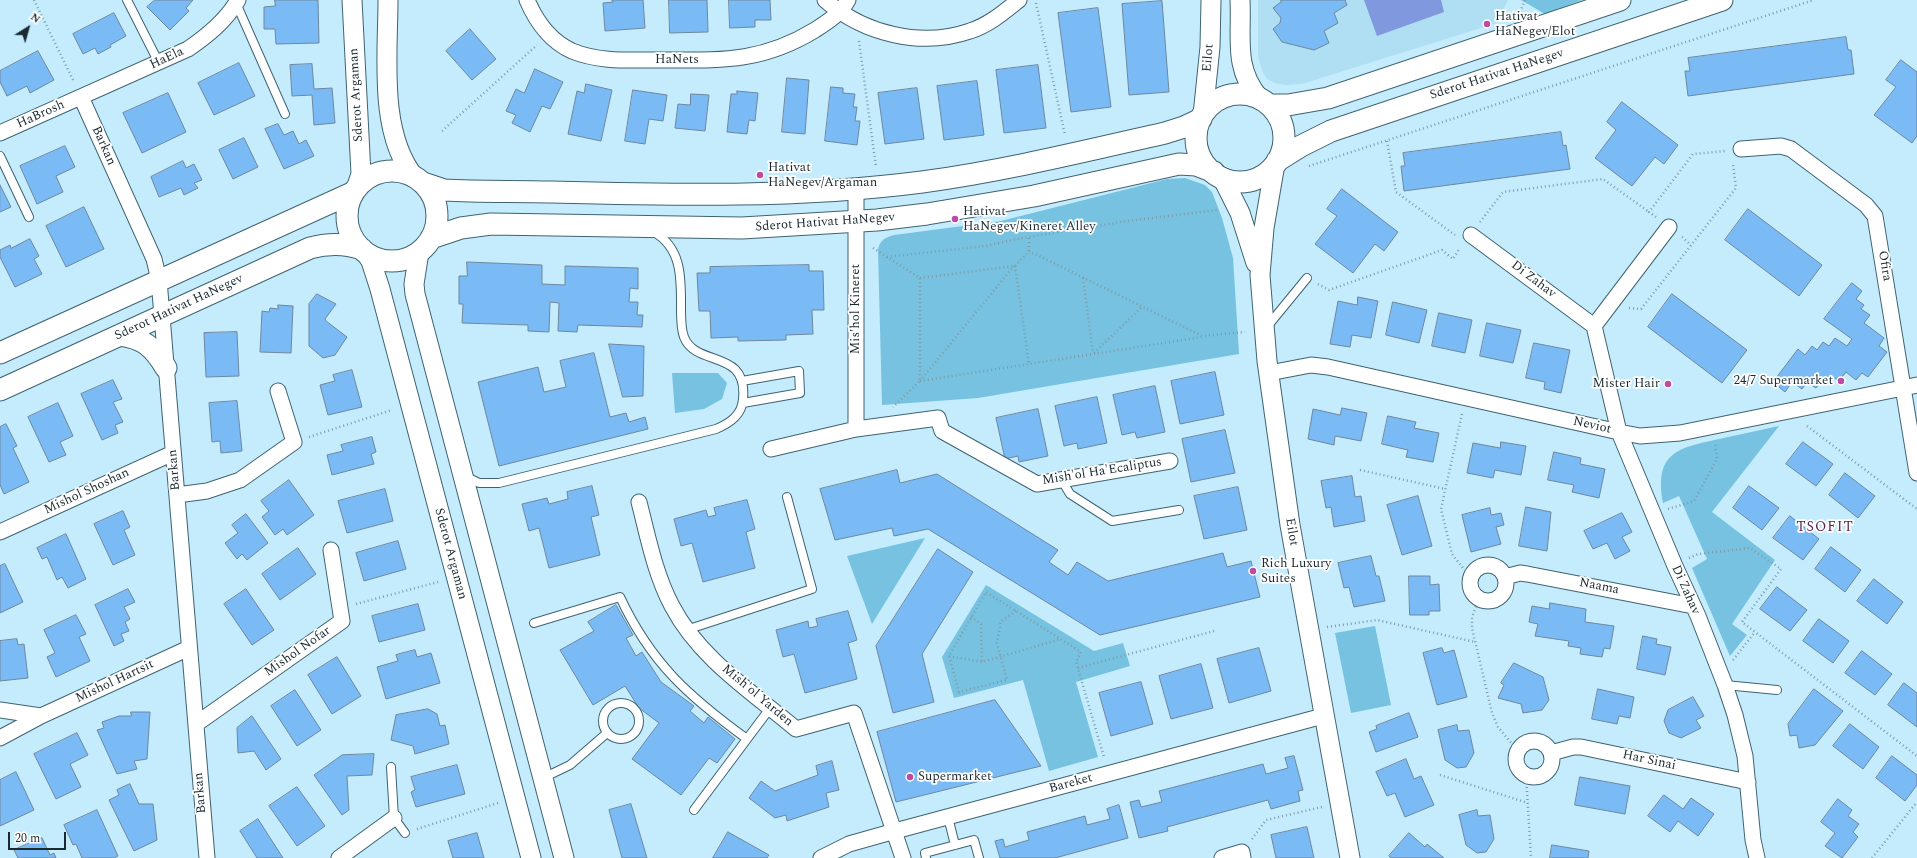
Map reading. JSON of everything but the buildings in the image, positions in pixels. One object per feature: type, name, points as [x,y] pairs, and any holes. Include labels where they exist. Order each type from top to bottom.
[{"type":"main road","points":[[1264,101],[1278,116],[1284,132],[1283,148],[1276,163],[1262,176],[1255,179],[1238,181],[1218,175],[1202,160],[1196,135],[1202,117],[1211,105],[1226,96],[1242,94],[1264,101],[1288,105],[1328,98],[1620,0]]},
{"type":"main road","name":"Sderot Hativat HaNegev","points":[[1276,163],[1301,146],[1331,131],[1722,0]]},
{"type":"main road","points":[[419,181],[431,193],[437,210],[436,227],[425,245],[407,259],[390,261],[381,260],[364,251],[353,238],[348,222],[348,205],[355,191],[369,177],[386,171],[403,172],[419,181],[451,191],[670,195],[769,194],[856,189],[974,174],[1069,155],[1166,133],[1184,127],[1202,117]]},
{"type":"main road","name":"Sderot Hativat HaNegev","points":[[425,245],[461,228],[491,224],[642,228],[856,230],[1034,196],[1179,164],[1196,165],[1218,175]]},
{"type":"main road","points":[[0,353],[355,191]]},
{"type":"main road","name":"Sderot Hativat HaNegev","points":[[0,390],[310,248],[339,244],[364,251]]},
{"type":"main road","points":[[120,335],[132,337],[142,341],[153,349],[166,368]]},
{"type":"street","name":"Sderot Argaman","points":[[352,0],[360,174],[355,191]]},
{"type":"street","points":[[388,0],[388,88],[391,119],[401,155],[419,181]]},
{"type":"street","name":"HaNets","points":[[526,0],[532,13],[555,40],[571,50],[590,57],[611,60],[728,60],[746,58],[781,47],[812,32],[845,6]]},
{"type":"street","points":[[824,0],[845,6],[856,21],[885,33],[914,39],[943,38],[972,31],[999,16],[1019,0]]},
{"type":"street","name":"Eilot","points":[[1202,117],[1210,47],[1211,0]]},
{"type":"street","points":[[1240,0],[1240,53],[1242,68],[1246,79],[1264,101]]},
{"type":"street","name":"HaEla","points":[[82,97],[188,49],[206,36],[222,21],[237,2]]},
{"type":"street","name":"HaBrosh","points":[[0,133],[82,97]]},
{"type":"street","name":"Barkan","points":[[82,97],[154,259],[159,280],[196,724],[202,856]]},
{"type":"street","name":"Ofira","points":[[1736,150],[1781,146],[1792,149],[1871,210],[1877,223],[1910,386],[1917,473]]},
{"type":"street","name":"Eilot","points":[[1276,163],[1264,228],[1260,275],[1269,373],[1290,526],[1350,858]]},
{"type":"street","name":"Eilot","points":[[1218,175],[1238,208],[1260,275]]},
{"type":"street","name":"Mis'hol Kineret","points":[[856,189],[856,429]]},
{"type":"street","points":[[1594,326],[1669,227]]},
{"type":"street","name":"Di Zahav","points":[[1468,239],[1594,326],[1619,432],[1723,680],[1741,737],[1748,782],[1753,840],[1757,858]]},
{"type":"street","points":[[425,245],[414,284],[415,294],[564,858]]},
{"type":"street","name":"Sderot Argaman","points":[[364,251],[371,260],[380,289],[531,858]]},
{"type":"street","name":"Neviot","points":[[1269,373],[1311,365],[1328,367],[1640,436],[1659,435],[1714,426],[1910,386]]},
{"type":"street","points":[[177,495],[207,491],[240,480],[294,442],[278,391]]},
{"type":"street","name":"Mish'ol Ha'Ecaliptus","points":[[772,449],[856,429],[938,418],[942,431],[1037,484],[1170,461]]},
{"type":"street","name":"Mishol Shoshan","points":[[0,532],[174,453]]},
{"type":"street","name":"Mish'ol Yarden","points":[[638,502],[665,592],[686,630],[721,666],[796,729],[854,713],[895,831]]},
{"type":"street","name":"Mishol Nofar","points":[[196,724],[342,621],[331,550]]},
{"type":"street","points":[[1486,565],[1496,567],[1502,571],[1505,577],[1506,588],[1500,597],[1491,601],[1479,599],[1472,592],[1471,578],[1476,569],[1486,565]]},
{"type":"street","name":"Naama","points":[[1505,577],[1520,573],[1527,574],[1693,606]]},
{"type":"street","name":"Mishol Hartsit","points":[[0,738],[40,716],[189,648]]},
{"type":"street","points":[[0,710],[40,716]]},
{"type":"street","name":"Bareket","points":[[820,858],[835,849],[895,831],[1324,716]]},
{"type":"street","points":[[1535,741],[1545,744],[1551,753],[1551,764],[1546,772],[1536,777],[1526,775],[1520,771],[1516,764],[1515,757],[1517,750],[1525,742],[1535,741]]},
{"type":"street","name":"Har Sinai","points":[[1551,753],[1573,747],[1581,747],[1748,782]]},
{"type":"street","points":[[339,858],[394,818]]},
{"type":"street","points":[[895,831],[903,858]]},
{"type":"street","points":[[1222,858],[1242,855]]},
{"type":"lane","points":[[126,0],[159,63]]},
{"type":"lane","points":[[237,2],[285,114]]},
{"type":"lane","points":[[0,156],[29,217]]},
{"type":"lane","points":[[463,475],[479,483],[499,483],[716,429],[730,423],[738,414],[743,403],[744,392],[742,381],[737,371],[728,363],[698,352],[688,345],[681,324],[681,278],[678,260],[671,247],[661,236],[642,228]]},
{"type":"lane","points":[[1265,330],[1307,278]]},
{"type":"lane","points":[[742,381],[799,371],[800,393],[743,403]]},
{"type":"lane","points":[[1061,479],[1070,494],[1112,522],[1179,510]]},
{"type":"lane","points":[[686,630],[812,589],[787,497]]},
{"type":"lane","points":[[534,623],[620,597],[643,640],[673,677],[708,710],[747,739]]},
{"type":"lane","points":[[1723,680],[1777,690]]},
{"type":"lane","points":[[622,703],[632,706],[638,715],[639,722],[633,734],[620,739],[607,733],[603,720],[604,713],[609,707],[622,703]]},
{"type":"lane","points":[[694,810],[770,707]]},
{"type":"lane","points":[[543,778],[570,765],[607,733]]},
{"type":"lane","points":[[391,767],[394,818],[405,833]]},
{"type":"lane","points":[[948,817],[955,845]]},
{"type":"lane","points":[[926,858],[925,853],[974,840],[979,858]]},
{"type":"path","points":[[34,0],[82,97]]},
{"type":"path","points":[[1035,0],[1069,155]]},
{"type":"path","points":[[1303,168],[1814,0]]},
{"type":"path","points":[[442,131],[549,34]]},
{"type":"path","points":[[859,43],[879,187]]},
{"type":"path","points":[[1386,141],[1396,192],[1468,239]]},
{"type":"path","points":[[1609,307],[1641,309],[1736,188],[1736,150],[1693,154],[1649,212]]},
{"type":"path","points":[[1307,278],[1329,290],[1442,250],[1453,259],[1503,192],[1603,179],[1649,212],[1691,245]]},
{"type":"path","points":[[888,257],[985,246],[1029,236],[1121,222],[1238,208]]},
{"type":"path","points":[[856,230],[888,257],[920,278],[1014,266]]},
{"type":"path","points":[[872,427],[920,381],[1014,266],[1029,251],[1029,236]]},
{"type":"path","points":[[1029,251],[1202,336]]},
{"type":"path","points":[[1014,266],[1029,364]]},
{"type":"path","points":[[1083,277],[1093,353]]},
{"type":"path","points":[[920,278],[920,381]]},
{"type":"path","points":[[1093,353],[1142,307]]},
{"type":"path","points":[[920,381],[1202,336],[1265,330]]},
{"type":"path","points":[[1466,398],[1441,509],[1452,554],[1471,578]]},
{"type":"path","points":[[294,442],[410,404]]},
{"type":"path","points":[[1787,411],[1917,509]]},
{"type":"path","points":[[1653,514],[1694,501],[1717,459],[1714,426]]},
{"type":"path","points":[[1360,470],[1446,489]]},
{"type":"path","points":[[1675,566],[1698,554],[1750,548],[1781,569],[1742,622],[1917,756]]},
{"type":"path","points":[[340,608],[456,577]]},
{"type":"path","points":[[1016,611],[1001,621],[997,643],[1008,680],[959,692],[949,656],[986,592],[1081,652],[1076,662],[1109,774]]},
{"type":"path","points":[[1479,599],[1472,617],[1472,628],[1492,713],[1498,727],[1517,750]]},
{"type":"path","points":[[972,617],[981,624],[982,662]]},
{"type":"path","points":[[1308,630],[1377,620],[1475,642]]},
{"type":"path","points":[[1078,668],[1214,632]]},
{"type":"path","points":[[1723,680],[1755,632]]},
{"type":"path","points":[[949,656],[982,662],[1001,655],[1061,639]]},
{"type":"path","points":[[1440,775],[1528,803]]},
{"type":"path","points":[[1526,775],[1531,858]]},
{"type":"path","points":[[405,833],[515,798]]},
{"type":"path","points":[[1872,858],[1917,802]]},
{"type":"path","points":[[1242,855],[1266,820],[1340,803]]},
{"type":"shaded area","points":[[1258,0],[1508,0],[1497,23],[1302,84],[1285,85],[1275,83],[1267,79],[1263,73],[1258,57]]},
{"type":"shaded area","points":[[1364,0],[1441,0],[1444,12],[1377,36]]},
{"type":"shaded area","points":[[1521,0],[1582,0],[1545,14]]},
{"type":"shaded area","points":[[1185,178],[1205,185],[1212,192],[1222,218],[1233,258],[1239,354],[978,398],[882,405],[878,250],[883,240],[894,235],[1001,221],[1167,179]]},
{"type":"shaded area","points":[[672,373],[718,373],[727,383],[722,399],[704,409],[675,413]]},
{"type":"shaded area","points":[[1779,426],[1712,512],[1775,560],[1732,624],[1747,635],[1730,656],[1692,568],[1707,559],[1679,496],[1663,503],[1661,486],[1662,473],[1666,463],[1672,455],[1681,450],[1704,442]]},
{"type":"shaded area","points":[[925,538],[872,624],[847,556]]},
{"type":"shaded area","points":[[986,585],[1094,651],[1123,643],[1130,666],[1076,682],[1098,757],[1049,771],[1023,680],[954,698],[942,657]]},
{"type":"shaded area","points":[[1375,626],[1391,705],[1351,713],[1335,633]]},
{"type":"place","name":"Hativat HaNegev/Elot","points":[[1487,24]]},
{"type":"place","name":"Hativat HaNegev/Argaman","points":[[760,175]]},
{"type":"place","name":"Hativat HaNegev/Kineret Alley","points":[[955,219]]},
{"type":"place","name":"24/7 Supermarket","points":[[1841,381]]},
{"type":"place","name":"Mister Hair","points":[[1668,384]]},
{"type":"place","name":"Rich Luxury Suites","points":[[1253,571]]},
{"type":"place","name":"Supermarket","points":[[910,777]]},
{"type":"district","name":"TSOFIT","points":[[1825,528]]}]
